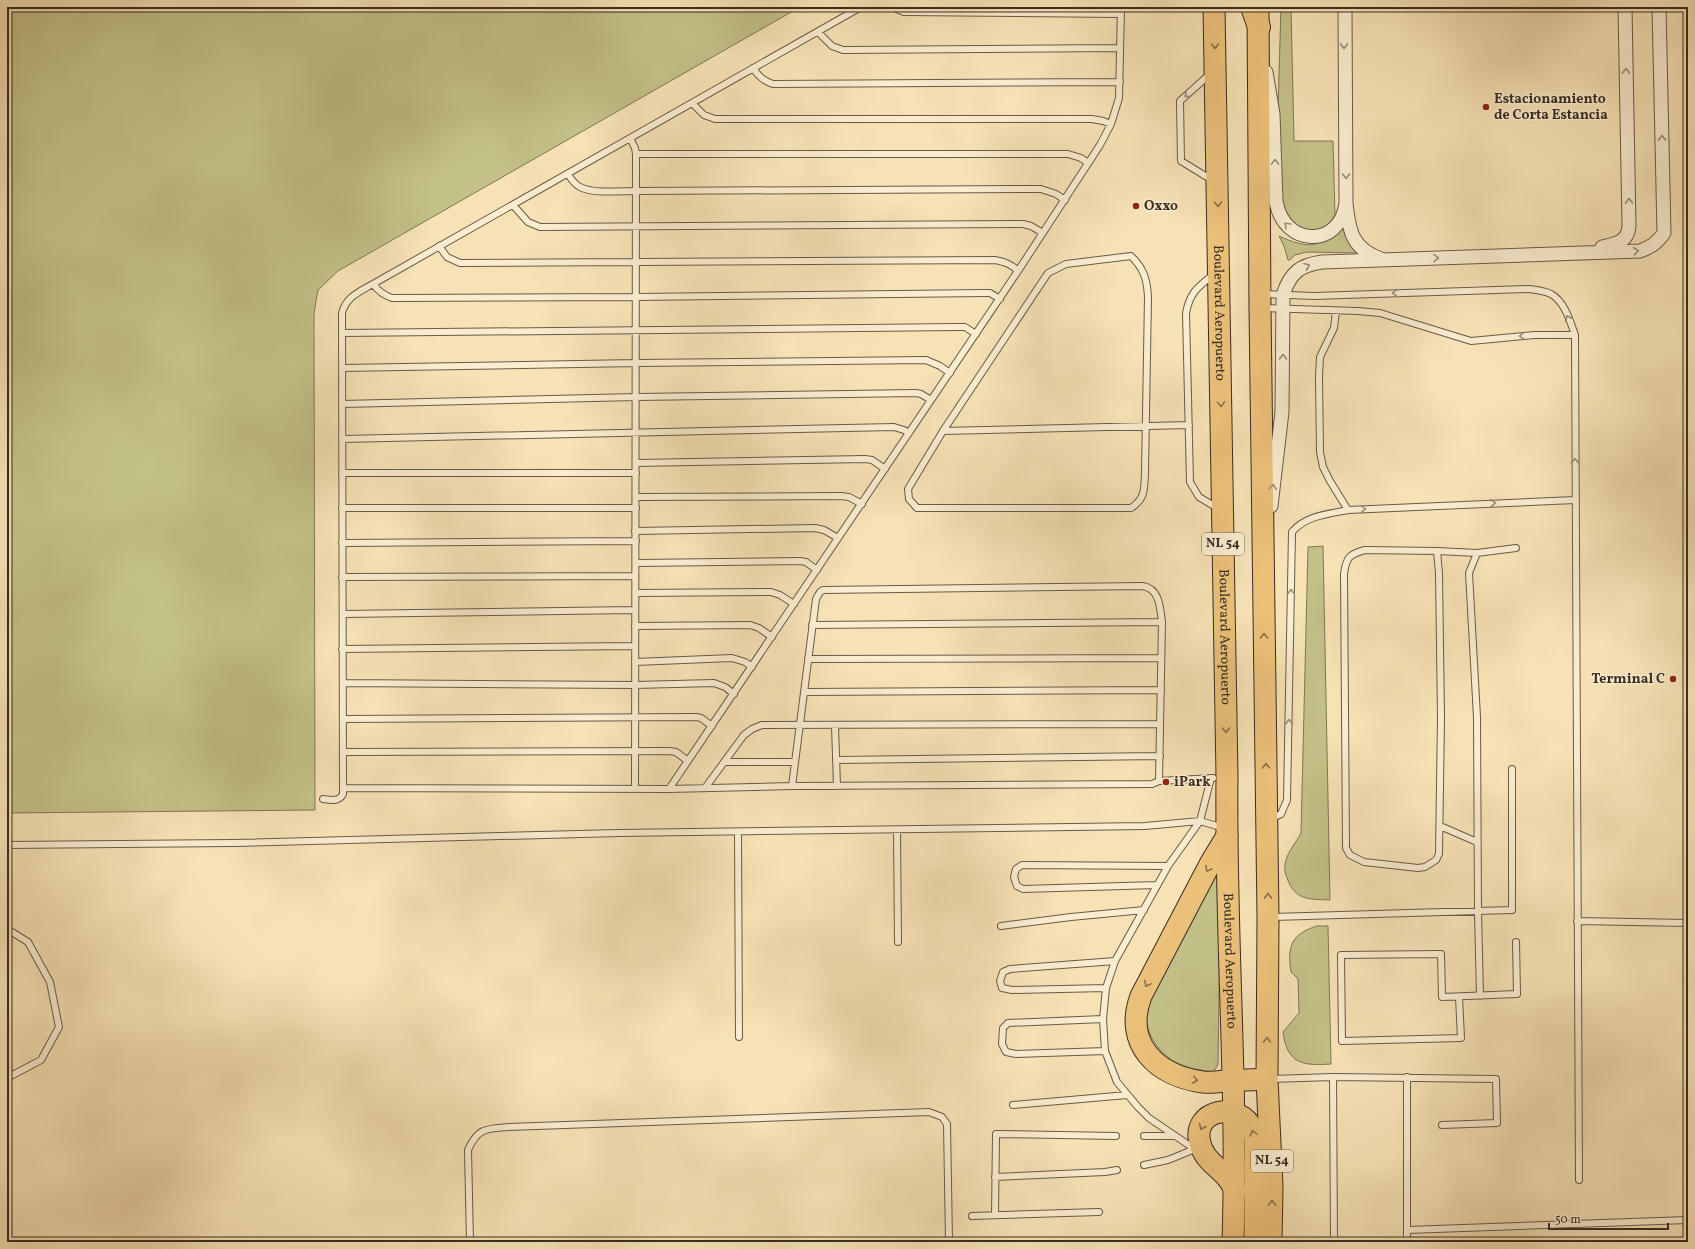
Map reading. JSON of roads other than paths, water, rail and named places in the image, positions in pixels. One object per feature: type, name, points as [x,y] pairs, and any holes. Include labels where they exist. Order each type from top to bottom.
[{"type":"highway","name":"Boulevard Aeropuerto","points":[[1214,7],[1223,512],[1219,778],[1227,832],[1234,1112],[1233,1242]]},
{"type":"highway","name":"NL 54","points":[[1256,14],[1267,820],[1267,1079],[1272,1171],[1271,1242]]},
{"type":"highway","points":[[1227,832],[1141,996],[1136,1016],[1136,1026],[1142,1046],[1151,1059],[1163,1069],[1193,1080],[1216,1082],[1267,1079]]},
{"type":"highway","points":[[1234,1191],[1228,1177],[1201,1153],[1199,1137],[1201,1125],[1204,1120],[1216,1113],[1234,1112],[1242,1116],[1253,1130],[1255,1138],[1255,1242]]},
{"type":"street","points":[[1345,7],[1346,203],[1349,225],[1352,237],[1360,248],[1370,255],[1382,260],[1395,260]]},
{"type":"street","points":[[1571,253],[1615,245],[1621,242],[1629,232],[1625,7]]},
{"type":"street","points":[[1263,567],[1282,412],[1283,295],[1287,283],[1293,274],[1302,267],[1312,263],[1640,251],[1652,246],[1664,233],[1659,7]]},
{"type":"street","points":[[1256,14],[1273,114],[1277,211],[1281,219],[1294,232],[1303,236],[1317,236],[1330,231],[1337,225],[1342,217],[1346,203]]},
{"type":"lane","points":[[323,800],[339,799],[343,794],[342,313],[346,302],[356,294],[439,246],[861,7]]},
{"type":"lane","points":[[669,789],[1065,200],[1111,124],[1119,98],[1121,10],[904,12],[892,7]]},
{"type":"lane","points":[[818,32],[832,46],[843,50],[1120,48]]},
{"type":"lane","points":[[753,68],[765,82],[773,84],[1120,82]]},
{"type":"lane","points":[[1216,69],[1180,101],[1181,161],[1217,183]]},
{"type":"lane","points":[[692,103],[704,115],[715,119],[1092,119],[1103,120],[1111,124]]},
{"type":"lane","points":[[630,138],[636,154],[635,789]]},
{"type":"lane","points":[[636,154],[1068,154],[1081,158],[1088,163]]},
{"type":"lane","points":[[568,174],[574,183],[581,188],[589,190],[1041,189],[1056,194],[1065,200]]},
{"type":"lane","points":[[513,205],[528,222],[540,227],[1023,224],[1043,233]]},
{"type":"lane","points":[[439,246],[447,256],[460,263],[995,260],[1012,265],[1018,271]]},
{"type":"lane","points":[[1131,256],[1142,266],[1147,284],[1148,297],[1146,426],[1143,497],[1139,503],[1132,508],[917,508],[909,499],[908,489],[944,431],[1048,274],[1066,264],[1131,256]]},
{"type":"lane","points":[[1219,270],[1197,288],[1188,300],[1186,313],[1190,482],[1199,497],[1223,512]]},
{"type":"lane","points":[[373,284],[384,296],[392,298],[636,297],[985,292],[1000,298]]},
{"type":"lane","points":[[1260,301],[1283,295],[1314,296],[1529,289],[1551,294],[1568,314],[1574,335],[1576,921],[1579,1180]]},
{"type":"lane","points":[[1260,301],[1283,309],[1380,313],[1471,341],[1536,335],[1574,335]]},
{"type":"lane","points":[[1336,311],[1334,328],[1320,357],[1320,452],[1323,467],[1327,476],[1348,510]]},
{"type":"lane","points":[[342,333],[959,327],[965,328],[976,334]]},
{"type":"lane","points":[[342,368],[926,360],[940,366],[950,373]]},
{"type":"lane","points":[[342,404],[636,397],[916,393],[921,394],[931,400]]},
{"type":"lane","points":[[944,431],[1189,425]]},
{"type":"lane","points":[[342,439],[894,427],[909,433]]},
{"type":"lane","points":[[636,463],[865,459],[872,460],[885,469]]},
{"type":"lane","points":[[342,473],[636,473]]},
{"type":"lane","points":[[636,497],[841,496],[849,497],[862,504]]},
{"type":"lane","points":[[1267,820],[1281,814],[1287,800],[1292,532],[1299,524],[1324,514],[1348,510],[1575,500]]},
{"type":"lane","points":[[342,508],[636,508]]},
{"type":"lane","points":[[636,531],[815,528],[824,530],[838,538]]},
{"type":"lane","points":[[342,542],[636,541]]},
{"type":"lane","points":[[1437,551],[1439,573],[1441,718],[1439,854],[1436,860],[1425,867],[1364,862],[1350,855],[1346,848],[1345,566],[1348,558],[1355,552],[1365,550],[1437,551],[1477,553],[1516,548]]},
{"type":"lane","points":[[1477,553],[1469,573],[1477,717],[1477,842],[1480,996]]},
{"type":"lane","points":[[636,563],[800,561],[806,562],[817,570]]},
{"type":"lane","points":[[342,578],[635,576]]},
{"type":"lane","points":[[792,786],[817,595],[827,589],[1149,587],[1156,594],[1159,602],[1162,622],[1159,781]]},
{"type":"lane","points":[[636,593],[771,592],[780,595],[794,604]]},
{"type":"lane","points":[[343,614],[635,610]]},
{"type":"lane","points":[[812,625],[1162,622]]},
{"type":"lane","points":[[636,626],[750,625],[759,628],[772,637]]},
{"type":"lane","points":[[342,649],[635,646]]},
{"type":"lane","points":[[635,662],[732,658],[745,662],[752,667]]},
{"type":"lane","points":[[808,659],[1161,658]]},
{"type":"lane","points":[[342,683],[635,685],[714,683],[725,687],[734,694]]},
{"type":"lane","points":[[804,692],[1161,690]]},
{"type":"lane","points":[[343,719],[696,717],[701,718],[712,726]]},
{"type":"lane","points":[[705,788],[744,735],[752,729],[762,725],[1160,724]]},
{"type":"lane","points":[[835,726],[837,786]]},
{"type":"lane","points":[[344,752],[669,751],[676,752],[688,760]]},
{"type":"lane","points":[[836,760],[1160,756]]},
{"type":"lane","points":[[724,762],[795,762]]},
{"type":"lane","points":[[1268,917],[1512,910],[1512,769]]},
{"type":"lane","points":[[343,788],[669,789],[792,786],[1152,784],[1159,781],[1219,778],[1200,821],[1168,866],[1115,961],[1106,988],[1103,1019],[1105,1051],[1118,1082],[1127,1095],[1149,1118],[1201,1153]]},
{"type":"lane","points":[[7,845],[241,842],[619,833],[1145,826],[1200,821],[1227,832]]},
{"type":"lane","points":[[1440,826],[1477,842]]},
{"type":"lane","points":[[897,830],[898,942]]},
{"type":"lane","points":[[738,832],[739,1036]]},
{"type":"lane","points":[[1157,885],[1023,888],[1017,886],[1014,877],[1016,869],[1022,865],[1168,866]]},
{"type":"lane","points":[[1001,926],[1144,910]]},
{"type":"lane","points":[[1576,921],[1688,923]]},
{"type":"lane","points":[[7,929],[28,942],[50,982],[59,1027],[40,1060],[7,1078]]},
{"type":"lane","points":[[1459,997],[1461,1038],[1342,1041],[1341,955],[1441,954],[1442,997],[1517,994],[1516,942]]},
{"type":"lane","points":[[1106,988],[1012,990],[1002,988],[1000,981],[1003,972],[1010,969],[1115,961]]},
{"type":"lane","points":[[1103,1019],[1008,1023],[1003,1028],[1002,1044],[1006,1052],[1016,1054],[1105,1051]]},
{"type":"lane","points":[[1267,1079],[1334,1077],[1496,1079],[1497,1123],[1442,1125]]},
{"type":"lane","points":[[1334,1077],[1334,1242]]},
{"type":"lane","points":[[1407,1077],[1407,1242]]},
{"type":"lane","points":[[1013,1105],[1127,1095]]},
{"type":"lane","points":[[470,1242],[468,1150],[475,1136],[488,1129],[524,1126],[930,1112],[942,1117],[947,1124],[949,1242]]},
{"type":"lane","points":[[995,1215],[996,1134],[1116,1136]]},
{"type":"lane","points":[[1144,1136],[1174,1136]]},
{"type":"lane","points":[[1144,1165],[1201,1153]]},
{"type":"lane","points":[[996,1177],[1105,1172],[1117,1170]]},
{"type":"lane","points":[[972,1216],[1099,1212]]},
{"type":"lane","points":[[1407,1230],[1688,1220]]},
{"type":"place","name":"Estacionamiento de Corta Estancia","points":[[1486,107]]},
{"type":"place","name":"Oxxo","points":[[1136,206]]},
{"type":"place","name":"Terminal C","points":[[1673,679]]},
{"type":"place","name":"iPark","points":[[1166,782]]}]
